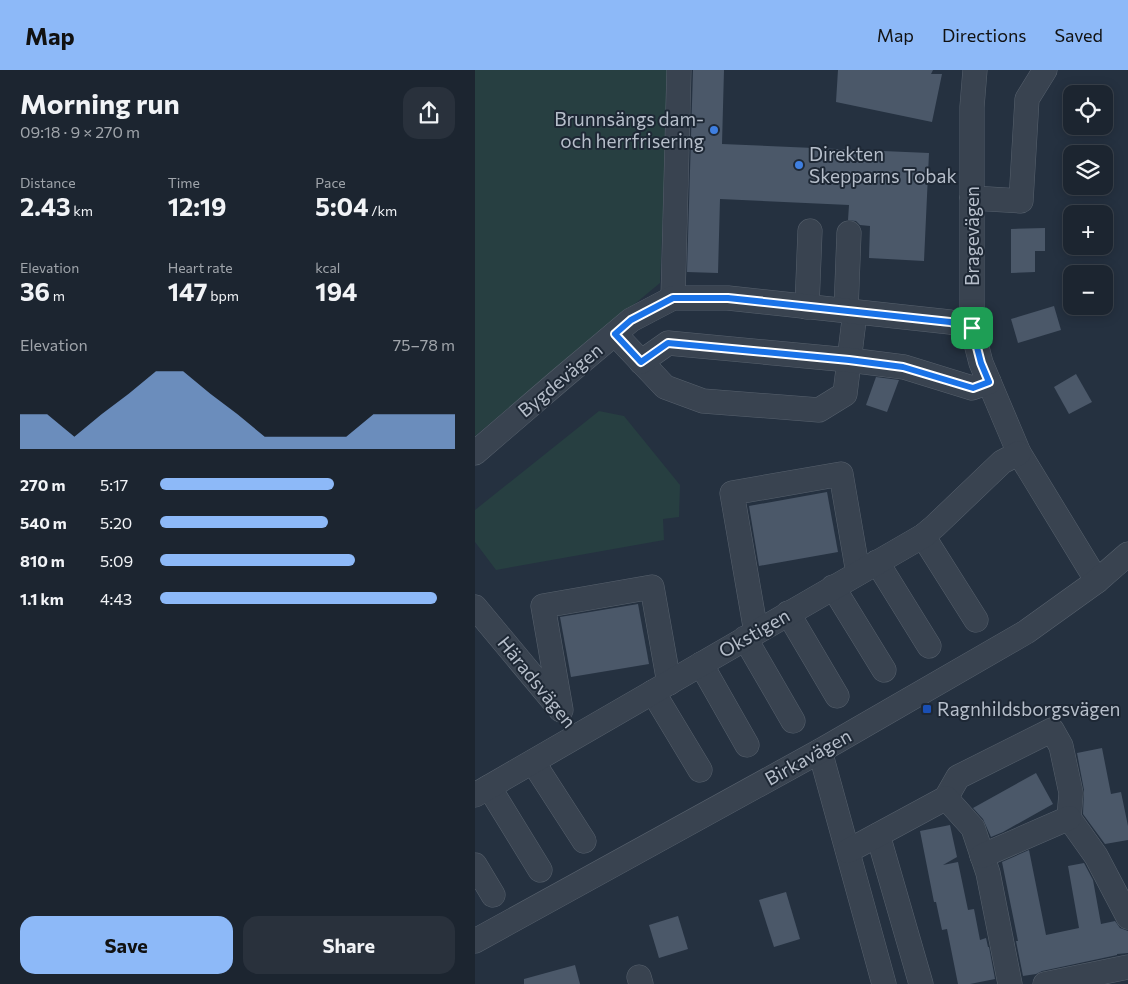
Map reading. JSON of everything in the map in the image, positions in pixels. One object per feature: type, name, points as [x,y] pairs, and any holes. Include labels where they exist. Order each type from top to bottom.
[{"type":"street","points":[[673,298],[679,70]]},
{"type":"street","name":"Bragevägen","points":[[975,70],[972,107],[972,328],[981,363],[1019,453],[1097,581]]},
{"type":"street","points":[[972,198],[1021,201],[1027,99],[1045,70]]},
{"type":"street","points":[[807,307],[810,231]]},
{"type":"street","points":[[615,334],[665,387],[703,401],[819,410],[845,394],[849,360],[849,233]]},
{"type":"street","name":"Bygdevägen","points":[[475,453],[631,320],[673,298],[728,298],[950,322],[972,328]]},
{"type":"street","points":[[641,362],[668,343],[903,367],[973,388],[989,382]]},
{"type":"street","name":"Okstigen","points":[[482,791],[923,536],[1002,462],[1019,453]]},
{"type":"street","points":[[793,721],[750,635],[732,493],[841,474],[867,568],[929,646]]},
{"type":"street","points":[[923,536],[976,620]]},
{"type":"street","name":"Birkavägen","points":[[475,941],[821,751],[1026,632],[1097,581],[1128,554]]},
{"type":"street","points":[[561,710],[543,606],[652,586],[661,687],[700,770]]},
{"type":"street","points":[[833,587],[884,670]]},
{"type":"street","name":"Häradsvägen","points":[[475,607],[580,734]]},
{"type":"street","points":[[788,613],[837,696]]},
{"type":"street","points":[[701,664],[747,745]]},
{"type":"street","points":[[848,851],[946,798],[958,777],[1052,730],[1061,746],[1071,793],[1069,818],[1097,856],[1128,917]]},
{"type":"street","points":[[821,751],[884,984]]},
{"type":"street","points":[[533,762],[584,841]]},
{"type":"street","points":[[482,791],[539,870]]},
{"type":"street","points":[[946,798],[973,828],[988,873],[1010,984]]},
{"type":"street","points":[[982,856],[1069,818]]},
{"type":"street","points":[[877,835],[921,984]]},
{"type":"street","points":[[475,866],[493,895]]},
{"type":"street","points":[[1045,984],[1128,968]]},
{"type":"green space","points":[[475,70],[669,70],[660,283],[475,436]]},
{"type":"green space","points":[[599,411],[624,416],[680,485],[679,517],[663,519],[664,540],[496,570],[475,542],[475,510]]},
{"type":"building","points":[[693,70],[724,70],[722,144],[929,153],[924,261],[869,258],[870,226],[860,225],[856,221],[848,220],[849,205],[720,199],[718,273],[687,272]]},
{"type":"building","points":[[838,70],[933,70],[931,74],[942,74],[932,122],[836,102]]},
{"type":"building","points":[[1045,228],[1045,251],[1035,251],[1035,272],[1011,273],[1011,229]]},
{"type":"building","points":[[1054,306],[1061,330],[1018,343],[1011,319]]},
{"type":"building","points":[[1076,374],[1092,402],[1069,414],[1054,387]]},
{"type":"building","points":[[876,377],[899,380],[887,412],[866,405]]},
{"type":"building","points":[[827,492],[838,552],[759,566],[749,506]]},
{"type":"building","points":[[638,604],[649,664],[571,677],[560,617]]},
{"type":"building","points":[[1102,748],[1111,794],[1121,792],[1128,826],[1128,840],[1105,844],[1083,814],[1084,790],[1077,753]]},
{"type":"building","points":[[1036,773],[1053,804],[991,837],[983,819],[973,808]]},
{"type":"building","points":[[950,825],[957,857],[943,865],[958,862],[968,910],[974,909],[980,940],[986,938],[995,979],[970,984],[958,984],[947,929],[942,930],[936,902],[934,902],[920,831]]},
{"type":"building","points":[[1029,850],[1046,935],[1079,928],[1068,866],[1084,863],[1093,880],[1101,924],[1115,921],[1120,928],[1128,931],[1128,953],[1023,976],[1002,862]]},
{"type":"building","points":[[786,892],[800,939],[774,947],[759,900]]},
{"type":"building","points":[[678,916],[688,949],[659,958],[649,925]]},
{"type":"building","points":[[575,965],[580,984],[524,984],[524,979]]},
{"type":"place","name":"Brunnsängs dam- och herrfrisering","points":[[714,130]]},
{"type":"place","name":"Direkten Skepparns Tobak","points":[[799,165]]},
{"type":"place","name":"Ragnhildsborgsvägen","points":[[927,709]]},
{"type":"route","points":[[673,298],[728,298],[950,322],[972,328],[981,363],[989,382],[973,388],[903,367],[668,343],[641,362],[615,334],[631,320],[673,298]]}]
